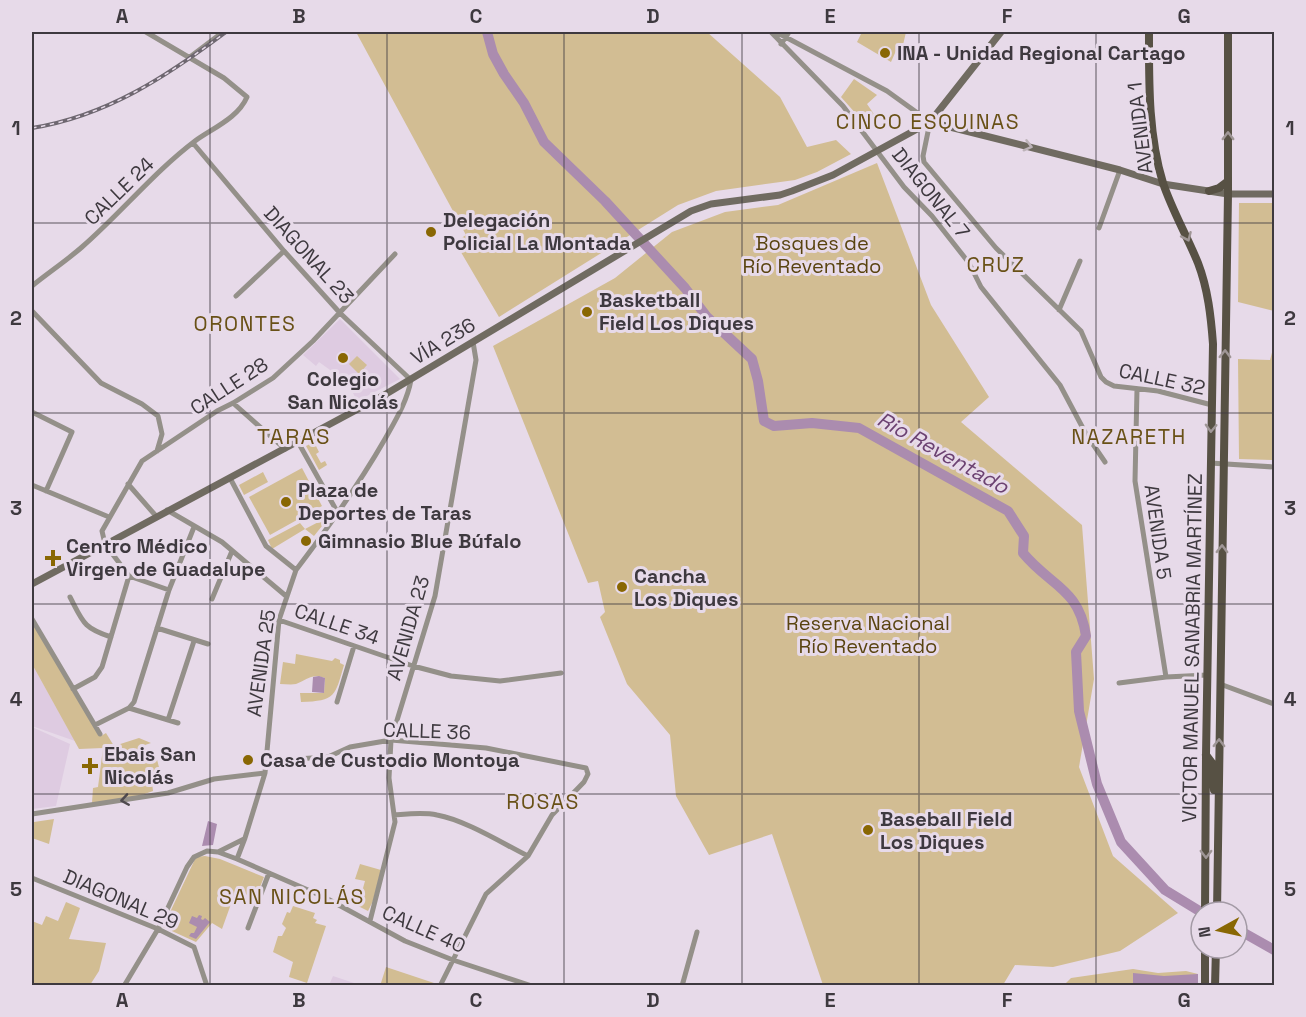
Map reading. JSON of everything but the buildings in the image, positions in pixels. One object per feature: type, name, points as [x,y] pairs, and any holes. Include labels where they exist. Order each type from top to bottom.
[{"type":"main road","points":[[1000,32],[930,122],[1119,170],[1164,184],[1228,194],[1275,194]]},
{"type":"main road","name":"AVENIDA 1","points":[[1149,32],[1150,111],[1156,154],[1164,184]]},
{"type":"main road","name":"VICTOR MANUEL SANABRIA MARTÍNEZ","points":[[1217,900],[1228,194],[1228,32]]},
{"type":"main road","name":"VÍA 236","points":[[32,584],[411,380],[691,211],[711,204],[780,195],[808,185],[833,175],[930,122]]},
{"type":"main road","points":[[1209,191],[1227,182]]},
{"type":"main road","name":"VICTOR MANUEL SANABRIA MARTÍNEZ","points":[[1164,184],[1198,264],[1206,290],[1213,344],[1205,900]]},
{"type":"main road","points":[[1210,475],[1217,473],[1223,476]]},
{"type":"main road","points":[[1206,755],[1212,763],[1214,795],[1215,800],[1218,800]]},
{"type":"main road","points":[[1205,960],[1205,986]]},
{"type":"main road","points":[[1215,986],[1216,960]]},
{"type":"street","points":[[146,32],[155,34],[190,57],[224,32]]},
{"type":"street","name":"DIAGONAL 7","points":[[771,32],[827,87],[860,126],[904,187],[932,216],[969,263],[981,287],[1060,385],[1086,434],[1105,462]]},
{"type":"street","points":[[776,32],[787,34],[887,91],[930,122],[923,156],[924,162],[996,248],[1059,310],[1080,261]]},
{"type":"street","points":[[781,44],[787,34]]},
{"type":"street","name":"CALLE 24","points":[[32,286],[83,247],[193,143],[240,110],[247,98],[225,78],[190,57]]},
{"type":"street","name":"DIAGONAL 23","points":[[193,143],[284,251],[340,313],[411,380]]},
{"type":"street","points":[[1099,228],[1119,170]]},
{"type":"street","points":[[236,296],[284,251]]},
{"type":"street","name":"CALLE 28","points":[[105,544],[102,531],[142,461],[217,411],[273,378],[340,313],[395,254]]},
{"type":"street","name":"CALLE 32","points":[[1059,310],[1085,337],[1101,377],[1114,387],[1158,391],[1212,405]]},
{"type":"street","points":[[32,311],[101,383],[142,404],[158,416],[162,434],[157,451]]},
{"type":"street","name":"AVENIDA 23","points":[[370,921],[395,822],[389,778],[391,740],[435,596],[476,360],[473,342]]},
{"type":"street","name":"AVENIDA 25","points":[[237,859],[265,773],[279,620],[286,596],[296,570],[339,515],[368,470],[397,418],[409,392],[411,380]]},
{"type":"street","name":"AVENIDA 5","points":[[1137,389],[1135,481],[1166,677]]},
{"type":"street","points":[[233,403],[285,448]]},
{"type":"street","points":[[32,415],[72,432],[46,491]]},
{"type":"street","points":[[298,442],[339,515]]},
{"type":"street","points":[[1210,464],[1275,467]]},
{"type":"street","points":[[230,478],[266,546],[296,570]]},
{"type":"street","points":[[32,484],[109,517]]},
{"type":"street","points":[[128,484],[156,516]]},
{"type":"street","points":[[167,510],[222,542],[286,596]]},
{"type":"street","points":[[95,725],[129,708],[134,702],[169,590],[194,527]]},
{"type":"street","points":[[105,544],[129,576],[169,590]]},
{"type":"street","points":[[212,599],[232,551]]},
{"type":"street","points":[[73,689],[95,677],[102,667],[129,576]]},
{"type":"street","points":[[70,597],[85,625],[94,632],[111,637]]},
{"type":"street","points":[[32,619],[100,734]]},
{"type":"street","name":"CALLE 34","points":[[279,620],[413,666],[451,676],[500,681],[561,673]]},
{"type":"street","points":[[157,628],[208,644]]},
{"type":"street","points":[[168,720],[194,641]]},
{"type":"street","points":[[337,702],[354,646]]},
{"type":"street","points":[[1119,683],[1207,675]]},
{"type":"street","points":[[1220,684],[1273,703],[1275,696]]},
{"type":"street","points":[[129,708],[178,723]]},
{"type":"street","name":"CALLE 36","points":[[265,761],[328,757],[350,747],[391,740],[486,748],[586,768],[588,771],[584,782],[552,815],[528,856]]},
{"type":"street","points":[[32,814],[168,793],[214,779],[265,773]]},
{"type":"street","points":[[394,815],[436,814],[528,856],[486,894],[440,986]]},
{"type":"street","points":[[218,852],[245,838]]},
{"type":"street","name":"CALLE 40","points":[[158,929],[194,857],[207,851],[218,852],[324,897],[396,937],[453,960],[532,986]]},
{"type":"street","points":[[248,928],[269,873]]},
{"type":"street","name":"DIAGONAL 29","points":[[32,878],[158,929],[194,947],[207,986]]},
{"type":"street","points":[[124,986],[158,929]]},
{"type":"street","points":[[682,986],[698,932]]},
{"type":"shaded area","name":"Colegio San Nicolás","points":[[340,319],[400,379],[357,401],[348,383],[319,362],[316,366],[303,355]]},
{"type":"shaded area","points":[[32,664],[75,741],[32,726]]},
{"type":"shaded area","points":[[313,677],[325,678],[324,693],[312,692]]},
{"type":"shaded area","points":[[32,727],[70,744],[56,806],[32,809]]},
{"type":"shaded area","points":[[208,821],[217,824],[213,845],[202,846]]},
{"type":"shaded area","points":[[199,915],[202,916],[201,919],[205,918],[210,922],[196,939],[189,936],[197,927],[189,923],[192,916],[197,918]]},
{"type":"shaded area","points":[[1133,973],[1164,976],[1198,974],[1198,985],[1133,985]]},
{"type":"shaded area","points":[[333,976],[360,985],[329,985]]},
{"type":"green space","points":[[356,32],[707,32],[780,97],[807,147],[836,140],[851,154],[817,172],[795,180],[716,191],[678,205],[499,317],[455,242],[466,235]]},
{"type":"green space","name":"INA - Unidad Regional Cartago","points":[[862,32],[906,32],[903,45],[899,44],[891,62],[857,42]]},
{"type":"green space","points":[[854,79],[877,95],[867,104],[876,117],[866,125],[841,97]]},
{"type":"green space","name":"Reserva Nacional Río Reventado","points":[[877,163],[931,305],[989,397],[961,422],[1082,525],[1094,679],[1079,767],[1113,856],[1178,913],[1120,951],[1053,967],[1015,965],[1003,985],[823,985],[772,834],[709,855],[676,796],[670,735],[627,684],[600,617],[605,612],[598,581],[588,583],[493,346],[615,278],[672,232],[725,212],[778,205]]},
{"type":"green space","points":[[1239,203],[1274,203],[1274,311],[1238,302]]},
{"type":"green space","points":[[1274,345],[1274,460],[1239,459],[1238,359],[1270,360]]},
{"type":"green space","points":[[357,356],[367,365],[359,374],[349,364]]},
{"type":"green space","points":[[314,442],[319,452],[316,454],[321,463],[325,461],[327,465],[319,470],[306,446]]},
{"type":"green space","name":"Plaza de Deportes de Taras","points":[[302,468],[322,506],[270,535],[249,497]]},
{"type":"green space","points":[[263,472],[268,482],[244,495],[239,485]]},
{"type":"green space","points":[[330,516],[314,536],[305,529]]},
{"type":"green space","points":[[300,523],[305,529],[272,549],[268,540]]},
{"type":"green space","points":[[32,619],[101,736],[106,733],[114,746],[139,738],[151,743],[145,745],[147,755],[155,752],[160,771],[151,773],[153,791],[131,799],[92,803],[93,788],[98,787],[103,748],[79,749],[32,664]]},
{"type":"green space","points":[[296,654],[332,661],[335,658],[340,660],[340,663],[344,665],[336,690],[332,695],[321,700],[301,702],[300,693],[324,693],[325,678],[313,677],[296,684],[280,684],[283,662],[295,664]]},
{"type":"green space","points":[[54,819],[49,844],[32,838],[34,822]]},
{"type":"green space","points":[[196,857],[220,859],[264,877],[256,897],[240,893],[236,906],[231,904],[222,929],[212,923],[196,942],[163,927]]},
{"type":"green space","points":[[360,864],[381,870],[368,911],[358,906],[365,881],[355,879]]},
{"type":"green space","points":[[66,902],[80,908],[69,939],[106,943],[99,971],[90,985],[32,985],[32,921],[42,925],[46,916],[58,921]]},
{"type":"green space","points":[[293,906],[315,913],[313,918],[317,920],[315,923],[326,926],[307,983],[289,977],[293,962],[273,952],[278,936],[282,936],[286,928],[282,924],[287,912],[290,913]]},
{"type":"green space","points":[[386,967],[440,985],[380,986]]},
{"type":"green space","points":[[1133,969],[1158,973],[1186,971],[1198,974],[1198,985],[1063,986],[1071,978]]},
{"type":"waterway","name":"Rio Reventado","points":[[487,32],[493,54],[524,103],[544,142],[605,201],[685,288],[707,317],[752,359],[764,421],[774,426],[812,423],[859,428],[1008,511],[1024,536],[1023,553],[1070,597],[1082,620],[1086,636],[1076,652],[1079,711],[1097,784],[1121,842],[1165,890],[1189,905]]},
{"type":"waterway","name":"Rio Reventado","points":[[1249,936],[1274,950]]},
{"type":"railway","points":[[32,128],[86,114],[111,104],[158,79],[226,32]]},
{"type":"place","name":"INA - Unidad Regional Cartago","points":[[885,53]]},
{"type":"place","name":"Delegación Policial La Montada","points":[[431,232]]},
{"type":"place","name":"Basketball Field Los Diques","points":[[587,312]]},
{"type":"place","name":"Colegio San Nicolás","points":[[343,358]]},
{"type":"place","name":"Plaza de Deportes de Taras","points":[[286,502]]},
{"type":"place","name":"Gimnasio Blue Búfalo","points":[[306,541]]},
{"type":"place","name":"Centro Médico Virgen de Guadalupe","points":[[53,558]]},
{"type":"place","name":"Cancha Los Diques","points":[[622,587]]},
{"type":"place","name":"Casa de Custodio Montoya","points":[[248,760]]},
{"type":"place","name":"Ebais San Nicolás","points":[[90,766]]},
{"type":"place","name":"Baseball Field Los Diques","points":[[868,830]]},
{"type":"district","name":"CINCO ESQUINAS","points":[[928,122]]},
{"type":"district","name":"CRUZ","points":[[996,265]]},
{"type":"district","name":"ORONTES","points":[[245,324]]},
{"type":"district","name":"TARAS","points":[[294,436]]},
{"type":"district","name":"NAZARETH","points":[[1129,437]]},
{"type":"district","name":"ROSAS","points":[[543,802]]},
{"type":"district","name":"SAN NICOLÁS","points":[[292,897]]},
{"type":"park label","name":"Bosques de Río Reventado","points":[[812,254]]}]
